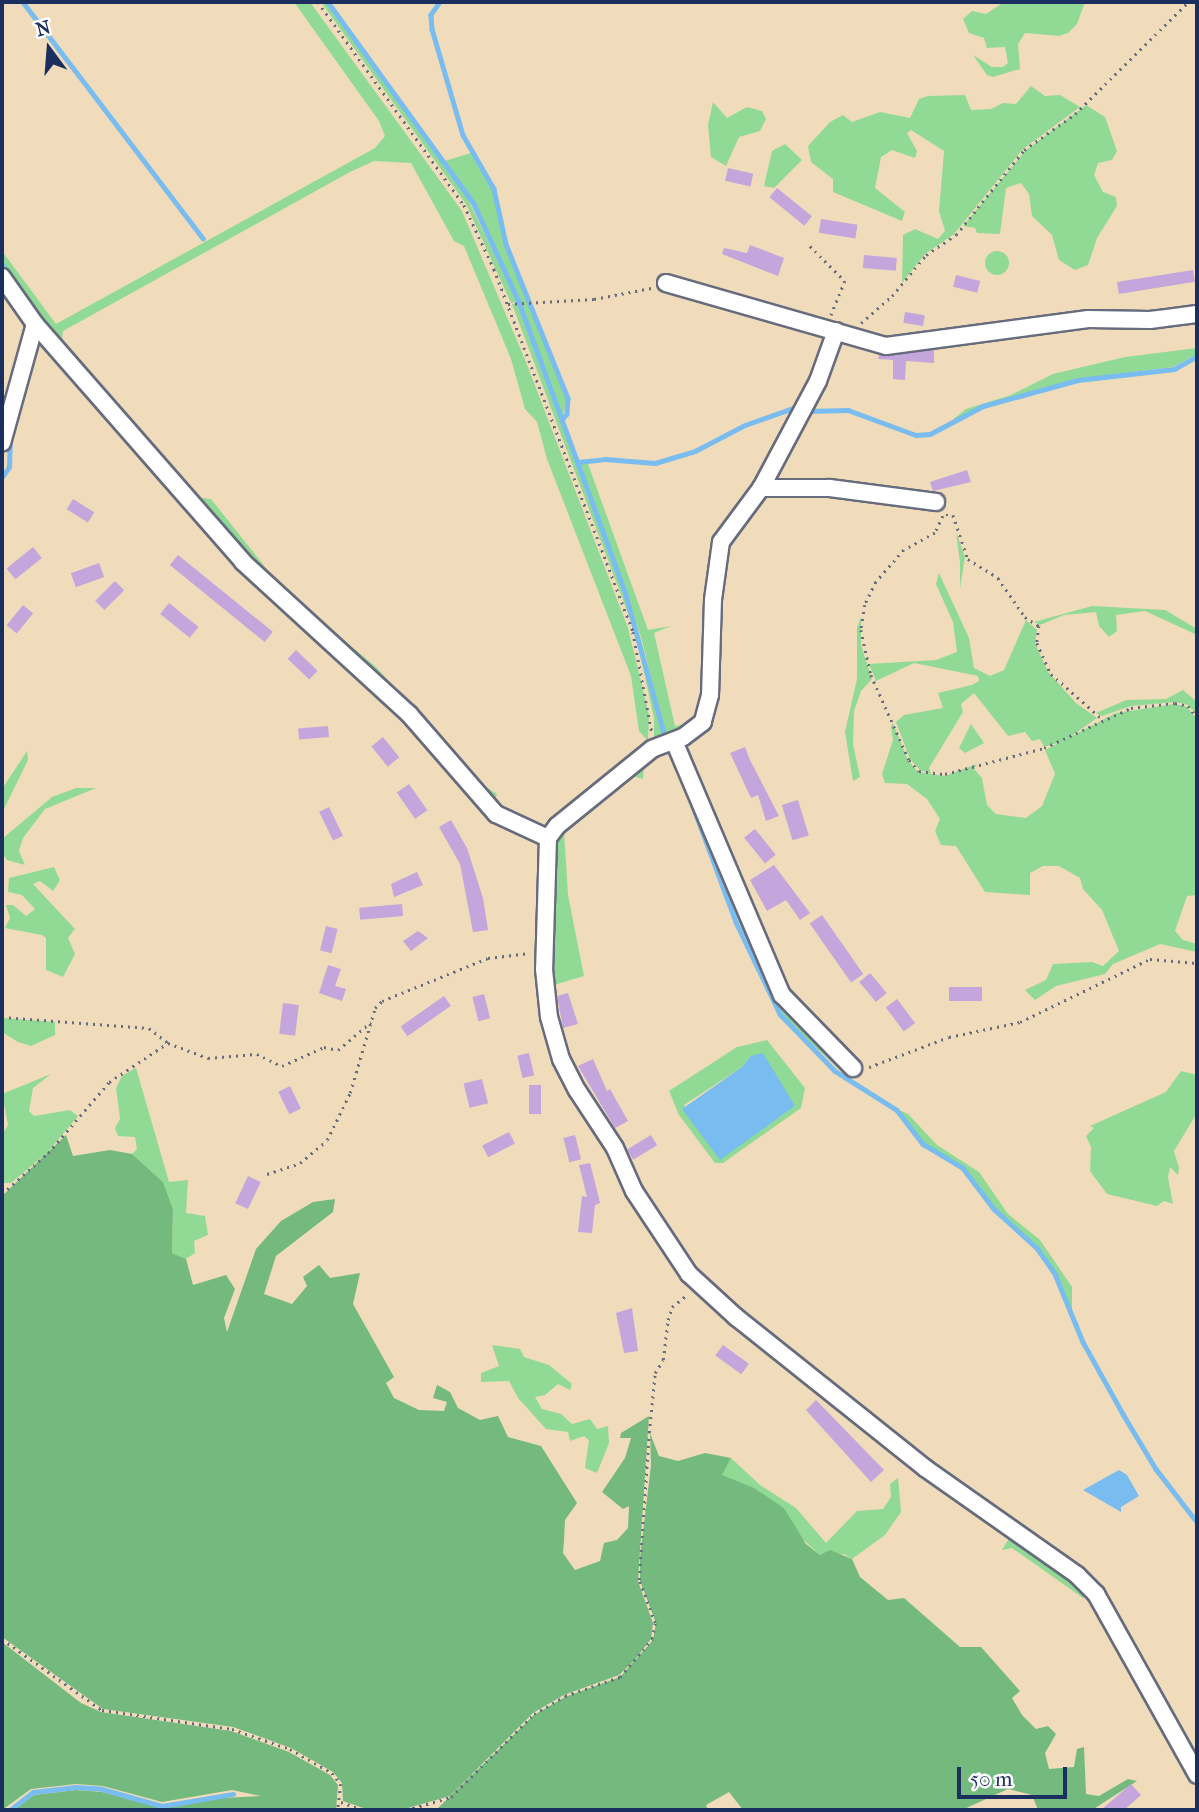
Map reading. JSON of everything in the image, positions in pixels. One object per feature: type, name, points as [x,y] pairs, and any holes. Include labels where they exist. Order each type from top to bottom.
[{"type":"street","points":[[2,277],[35,324],[243,562],[400,705],[496,814],[548,838]]},
{"type":"street","points":[[666,283],[837,332],[897,346],[929,344],[950,334],[1087,319],[1150,320],[1197,314]]},
{"type":"street","points":[[2,443],[35,324]]},
{"type":"street","points":[[837,332],[818,381],[761,488],[721,542],[707,712],[696,730],[652,749],[557,825],[548,838],[545,951],[549,1017],[561,1059],[615,1148],[634,1191],[689,1275],[702,1283],[736,1317],[925,1468],[1077,1575],[1096,1594],[1197,1775]]},
{"type":"street","points":[[761,488],[830,488],[939,509]]},
{"type":"street","points":[[674,741],[782,995],[853,1068]]},
{"type":"path","points":[[318,2],[464,205],[509,304],[633,632],[652,719],[652,749]]},
{"type":"path","points":[[837,332],[892,296],[926,255],[956,235],[1024,150],[1074,114],[1188,2]]},
{"type":"path","points":[[810,246],[845,281],[837,332]]},
{"type":"path","points":[[509,304],[594,299],[635,293],[666,283]]},
{"type":"path","points":[[939,509],[953,515],[968,559],[998,579],[1025,617],[1039,626],[1037,643],[1051,674],[1101,718]]},
{"type":"path","points":[[939,509],[944,520],[935,533],[904,550],[876,582],[862,617],[862,644],[871,675],[909,760],[919,771],[945,774],[1065,742],[1101,718],[1131,708],[1175,703],[1188,706],[1197,717]]},
{"type":"path","points":[[267,1174],[300,1163],[327,1140],[350,1093],[371,1022],[382,1002],[488,958],[545,951]]},
{"type":"path","points":[[853,1068],[884,1064],[949,1037],[1020,1022],[1150,959],[1197,963]]},
{"type":"path","points":[[2,1017],[149,1028],[168,1043],[208,1058],[257,1054],[282,1066],[324,1046],[338,1050],[371,1022]]},
{"type":"path","points":[[2,1194],[48,1153],[109,1082],[168,1043]]},
{"type":"path","points":[[406,1810],[451,1797],[534,1714],[565,1696],[620,1677],[652,1639],[655,1623],[639,1580],[639,1558],[655,1373],[663,1360],[671,1307],[702,1283]]},
{"type":"path","points":[[2,1639],[83,1700],[102,1710],[232,1728],[290,1749],[332,1773],[341,1784],[338,1810]]},
{"type":"path","points":[[341,1802],[364,1810]]},
{"type":"green space","points":[[294,2],[310,2],[462,211],[526,362],[628,628],[649,715],[648,741],[639,731],[631,676],[547,459],[537,422],[525,409],[511,359],[464,246],[454,241],[411,163],[374,161],[350,172],[63,331],[62,340],[160,457],[201,498],[211,499],[281,587],[376,667],[483,785],[497,794],[493,806],[379,676],[262,574],[38,325],[2,273],[2,266],[45,324],[2,261],[2,251],[56,324],[375,148],[385,136],[379,121]]},
{"type":"green space","points":[[321,2],[326,2],[464,191],[517,302],[511,303],[466,204]]},
{"type":"green space","points":[[1004,2],[1085,2],[1077,24],[1068,33],[1059,36],[1025,33],[1018,44],[1020,69],[993,77],[987,75],[973,55],[992,67],[1003,67],[1008,63],[1005,47],[987,48],[984,38],[969,33],[963,19],[972,11],[986,14]]},
{"type":"green space","points":[[1031,86],[1045,96],[1060,95],[1080,107],[1023,149],[954,234],[925,254],[902,283],[903,235],[915,229],[938,239],[945,231],[939,211],[944,151],[911,130],[907,133],[917,151],[915,158],[892,150],[881,157],[875,188],[905,212],[902,221],[833,192],[833,179],[811,162],[808,146],[830,122],[843,115],[852,122],[880,112],[910,118],[919,99],[928,96],[965,95],[971,110],[991,109],[1003,103],[1016,104]]},
{"type":"green space","points":[[713,102],[727,118],[747,107],[762,111],[766,119],[760,131],[739,137],[726,166],[711,157],[708,125]]},
{"type":"green space","points":[[1086,105],[1105,117],[1117,151],[1112,160],[1098,163],[1094,175],[1103,192],[1116,197],[1117,206],[1097,238],[1088,265],[1075,270],[1059,260],[1052,235],[1032,216],[1029,194],[1021,183],[1006,188],[1000,234],[977,233],[975,228],[963,226],[1025,151]]},
{"type":"green space","points":[[785,144],[802,160],[774,188],[764,186],[772,151]]},
{"type":"green space","points":[[474,152],[494,189],[505,244],[567,398],[562,419],[520,302],[475,204],[445,161]]},
{"type":"green space","points":[[997,251],[1006,254],[1009,263],[1006,272],[997,275],[988,272],[985,263],[988,254]]},
{"type":"green space","points":[[517,303],[639,637],[665,741],[654,740],[654,718],[635,632],[512,304]]},
{"type":"green space","points":[[1197,348],[1197,354],[1173,367],[1078,379],[983,405],[941,429],[966,409],[1011,395],[1053,374],[1125,357]]},
{"type":"green space","points":[[580,464],[588,464],[648,630],[671,626],[654,633],[675,726],[682,725],[685,734],[667,742],[641,637]]},
{"type":"green space","points":[[956,532],[965,557],[960,588],[960,563]]},
{"type":"green space","points":[[939,573],[969,638],[974,668],[990,676],[1004,670],[1026,620],[1037,630],[1035,643],[1048,672],[1076,703],[1097,718],[1064,741],[1044,747],[1040,739],[1032,741],[1025,732],[1008,736],[974,693],[961,704],[963,712],[929,768],[931,774],[920,770],[910,759],[896,722],[904,715],[943,708],[938,693],[972,685],[979,681],[978,676],[914,663],[876,681],[869,664],[936,660],[957,652],[953,622],[936,584]]},
{"type":"green space","points":[[1092,606],[1165,610],[1197,629],[1197,635],[1145,611],[1116,615],[1117,631],[1109,637],[1099,626],[1096,612],[1064,615],[1040,625],[1034,622]]},
{"type":"green space","points":[[861,617],[861,645],[872,679],[861,691],[854,711],[853,744],[860,777],[853,781],[845,732],[857,679],[857,628]]},
{"type":"green space","points":[[1183,690],[1197,702],[1197,715],[1188,705],[1176,702],[1131,706],[1102,716],[1096,713],[1126,700],[1166,699]]},
{"type":"green space","points":[[1175,704],[1187,707],[1197,719],[1197,895],[1187,896],[1175,931],[1183,940],[1197,944],[1197,952],[1160,944],[1113,964],[1105,974],[1056,986],[1035,1000],[1025,990],[1046,980],[1053,964],[1092,962],[1103,966],[1119,951],[1102,910],[1083,889],[1080,878],[1059,866],[1043,866],[1030,873],[1030,895],[985,892],[956,846],[941,845],[935,831],[940,819],[927,799],[907,784],[885,783],[882,774],[893,740],[891,727],[893,723],[908,760],[918,772],[945,776],[977,764],[974,769],[982,778],[987,805],[996,814],[1026,818],[1042,806],[1055,774],[1045,750],[1116,713]]},
{"type":"green space","points":[[971,724],[984,743],[965,753],[959,748]]},
{"type":"green space","points":[[27,751],[28,760],[2,813],[2,789]]},
{"type":"green space","points":[[644,763],[643,779],[633,776],[564,832],[568,895],[584,976],[547,987],[552,841]]},
{"type":"green space","points":[[76,788],[96,788],[45,809],[23,838],[19,851],[25,865],[7,860],[2,853],[2,839],[52,797]]},
{"type":"green space","points":[[687,789],[780,996],[858,1072],[849,1078],[788,1022],[762,981]]},
{"type":"green space","points":[[54,867],[60,880],[53,891],[40,881],[33,884],[75,929],[68,938],[75,954],[63,977],[46,970],[46,938],[5,928],[10,918],[6,905],[13,905],[26,916],[35,909],[22,895],[8,892],[9,878]]},
{"type":"green space","points":[[2,1018],[55,1022],[55,1035],[31,1046],[18,1042],[2,1032]]},
{"type":"green space","points":[[767,1040],[805,1088],[801,1108],[723,1163],[715,1163],[679,1115],[669,1091],[737,1047]],"holes":[[[751,1056],[795,1106],[720,1159],[684,1105],[742,1067]]]},
{"type":"green space","points":[[136,1068],[169,1182],[188,1180],[186,1213],[205,1216],[208,1235],[194,1241],[195,1253],[186,1259],[172,1253],[173,1209],[163,1182],[132,1154],[137,1149],[135,1137],[118,1136],[115,1128],[120,1119],[116,1088],[122,1076]]},
{"type":"green space","points":[[1181,1071],[1197,1075],[1197,1113],[1174,1151],[1179,1168],[1178,1175],[1170,1167],[1168,1177],[1173,1204],[1164,1201],[1157,1206],[1107,1194],[1090,1171],[1091,1147],[1086,1136],[1094,1128],[1090,1126],[1166,1092]]},
{"type":"green space","points":[[51,1074],[33,1088],[29,1111],[34,1116],[70,1110],[78,1116],[47,1153],[11,1183],[2,1183],[2,1135],[8,1125],[2,1094]]},
{"type":"green space","points":[[897,1109],[908,1114],[937,1145],[979,1172],[1008,1214],[1040,1240],[1072,1287],[1072,1310],[1038,1248],[995,1208],[963,1167],[924,1143]]},
{"type":"green space","points":[[66,1135],[73,1156],[110,1150],[132,1154],[163,1182],[173,1209],[172,1253],[186,1259],[193,1285],[226,1275],[235,1289],[224,1318],[227,1332],[256,1249],[281,1221],[313,1202],[335,1199],[333,1212],[276,1256],[264,1294],[292,1304],[307,1286],[303,1277],[319,1265],[330,1278],[360,1273],[353,1304],[394,1377],[386,1383],[394,1398],[419,1410],[444,1411],[447,1402],[433,1398],[437,1385],[450,1392],[458,1408],[480,1420],[498,1416],[508,1437],[541,1446],[577,1503],[565,1520],[563,1553],[575,1570],[600,1561],[604,1543],[617,1540],[628,1528],[629,1506],[623,1509],[602,1492],[625,1458],[631,1438],[620,1438],[621,1433],[649,1416],[638,1581],[653,1623],[651,1639],[634,1661],[619,1675],[564,1695],[533,1713],[450,1796],[401,1810],[369,1810],[343,1801],[342,1783],[333,1772],[291,1748],[233,1727],[103,1709],[2,1637],[2,1196]]},
{"type":"green space","points":[[492,1345],[520,1349],[524,1357],[549,1365],[572,1384],[570,1390],[558,1384],[545,1395],[535,1397],[542,1409],[561,1414],[572,1424],[590,1419],[597,1429],[608,1426],[609,1443],[597,1473],[585,1468],[589,1440],[584,1436],[570,1441],[568,1432],[546,1429],[518,1398],[509,1381],[481,1382],[481,1373],[499,1366]]},
{"type":"green space","points":[[650,1433],[659,1456],[678,1461],[705,1453],[731,1458],[722,1475],[754,1488],[784,1508],[806,1544],[820,1555],[830,1550],[852,1559],[860,1577],[888,1600],[904,1598],[960,1647],[981,1647],[1020,1691],[1012,1698],[1022,1715],[1036,1729],[1048,1726],[1056,1734],[1045,1753],[1049,1769],[1074,1767],[1077,1749],[1084,1747],[1086,1794],[1099,1796],[1128,1779],[1137,1781],[1092,1810],[1038,1810],[1032,1795],[1008,1789],[962,1810],[743,1810],[729,1792],[706,1805],[708,1810],[436,1810],[534,1715],[565,1697],[620,1677],[653,1640],[656,1623],[640,1581],[640,1558],[651,1465]]},
{"type":"green space","points":[[731,1458],[760,1485],[796,1508],[826,1543],[857,1511],[883,1509],[891,1497],[890,1484],[898,1478],[901,1512],[885,1535],[852,1559],[844,1554],[820,1555],[796,1533],[784,1508],[721,1475]]},
{"type":"green space","points":[[1011,1535],[1092,1594],[1083,1598],[1012,1548],[1002,1550]]},
{"type":"green space","points":[[2,1642],[81,1703],[101,1712],[231,1731],[289,1752],[330,1775],[338,1785],[336,1810],[14,1810],[34,1795],[76,1790],[102,1792],[162,1808],[204,1799],[261,1796],[232,1790],[162,1802],[103,1786],[76,1784],[31,1789],[2,1810]]},
{"type":"water","points":[[763,1053],[795,1106],[720,1160],[682,1109],[742,1067],[751,1056]]},
{"type":"water","points":[[1119,1470],[1127,1475],[1139,1496],[1121,1507],[1121,1512],[1083,1490]]},
{"type":"building","points":[[728,168],[753,174],[750,187],[725,181]]},
{"type":"building","points":[[777,188],[812,216],[804,226],[769,197]]},
{"type":"building","points":[[821,219],[858,225],[855,239],[819,233]]},
{"type":"building","points":[[750,245],[784,258],[778,276],[722,254],[724,248],[747,253]]},
{"type":"building","points":[[864,255],[897,258],[896,271],[863,268]]},
{"type":"building","points":[[1193,270],[1195,282],[1119,294],[1117,282]]},
{"type":"building","points":[[956,275],[980,281],[977,293],[953,287]]},
{"type":"building","points":[[905,312],[925,315],[923,326],[903,323]]},
{"type":"building","points":[[934,350],[934,363],[906,361],[905,380],[893,379],[893,360],[878,359],[879,355]]},
{"type":"building","points":[[967,470],[971,482],[933,491],[930,482]]},
{"type":"building","points":[[73,499],[94,512],[88,522],[67,509]]},
{"type":"building","points":[[33,547],[42,558],[15,579],[7,568]]},
{"type":"building","points":[[178,555],[273,632],[265,642],[170,565]]},
{"type":"building","points":[[99,563],[104,577],[76,587],[71,573]]},
{"type":"building","points":[[115,581],[124,590],[104,610],[95,601]]},
{"type":"building","points":[[169,603],[199,627],[190,638],[160,614]]},
{"type":"building","points":[[23,605],[33,613],[17,633],[7,625]]},
{"type":"building","points":[[296,650],[318,671],[309,679],[288,659]]},
{"type":"building","points":[[328,726],[329,737],[299,740],[298,729]]},
{"type":"building","points":[[383,737],[399,757],[388,767],[371,746]]},
{"type":"building","points":[[745,747],[779,816],[766,821],[758,795],[751,798],[730,753]]},
{"type":"building","points":[[409,784],[427,810],[415,819],[397,793]]},
{"type":"building","points":[[798,800],[809,835],[793,840],[782,805]]},
{"type":"building","points":[[329,807],[343,836],[333,841],[319,812]]},
{"type":"building","points":[[451,820],[467,848],[483,898],[488,930],[473,932],[460,864],[439,827]]},
{"type":"building","points":[[755,829],[776,855],[765,863],[744,838]]},
{"type":"building","points":[[774,865],[810,913],[800,920],[786,900],[767,911],[750,880]]},
{"type":"building","points":[[417,872],[423,885],[394,897],[391,884]]},
{"type":"building","points":[[402,904],[403,916],[360,920],[359,908]]},
{"type":"building","points":[[822,915],[863,974],[851,983],[810,924]]},
{"type":"building","points":[[326,926],[338,929],[332,953],[320,950]]},
{"type":"building","points":[[418,931],[428,938],[411,951],[403,941]]},
{"type":"building","points":[[328,965],[341,969],[335,986],[346,989],[342,1001],[319,993]]},
{"type":"building","points":[[870,973],[887,993],[876,1002],[859,982]]},
{"type":"building","points":[[949,987],[982,987],[982,1001],[949,1001]]},
{"type":"building","points":[[568,993],[578,1024],[563,1028],[557,996]]},
{"type":"building","points":[[484,994],[490,1018],[478,1021],[472,997]]},
{"type":"building","points":[[444,996],[451,1006],[407,1036],[401,1026]]},
{"type":"building","points":[[897,999],[915,1023],[904,1031],[886,1007]]},
{"type":"building","points":[[283,1003],[299,1005],[295,1036],[279,1034]]},
{"type":"building","points":[[529,1053],[534,1075],[522,1078],[517,1056]]},
{"type":"building","points":[[593,1059],[607,1091],[610,1089],[628,1121],[615,1128],[578,1066]]},
{"type":"building","points":[[482,1079],[488,1103],[470,1108],[464,1084]]},
{"type":"building","points":[[529,1085],[541,1085],[541,1114],[529,1114]]},
{"type":"building","points":[[290,1086],[301,1108],[289,1114],[278,1092]]},
{"type":"building","points":[[509,1132],[515,1144],[488,1157],[482,1146]]},
{"type":"building","points":[[575,1135],[581,1159],[569,1162],[563,1138]]},
{"type":"building","points":[[651,1135],[657,1145],[633,1160],[627,1149]]},
{"type":"building","points":[[590,1163],[600,1203],[595,1205],[592,1233],[578,1232],[582,1196],[587,1197],[579,1165]]},
{"type":"building","points":[[248,1176],[261,1182],[248,1209],[235,1203]]},
{"type":"building","points":[[632,1308],[638,1351],[624,1353],[616,1313]]},
{"type":"building","points":[[723,1345],[749,1364],[741,1374],[715,1356]]},
{"type":"building","points":[[816,1400],[884,1470],[871,1482],[806,1410]]},
{"type":"building","points":[[1131,1784],[1141,1795],[1124,1810],[1101,1810]]},
{"type":"waterway","points":[[23,2],[203,238]]},
{"type":"waterway","points":[[328,2],[474,204],[519,302],[626,595],[666,740]]},
{"type":"waterway","points":[[440,2],[431,15],[432,29],[463,135],[494,189],[506,244],[568,398],[567,414],[562,420]]},
{"type":"waterway","points":[[2,264],[9,274]]},
{"type":"waterway","points":[[22,292],[44,323]]},
{"type":"waterway","points":[[806,411],[848,410],[916,435],[930,434],[983,406],[1078,380],[1174,369],[1197,356]]},
{"type":"waterway","points":[[578,462],[605,459],[655,463],[695,451],[745,425],[799,406]]},
{"type":"waterway","points":[[2,477],[9,467],[10,442]]},
{"type":"waterway","points":[[687,790],[736,922],[780,1014],[835,1071],[897,1110],[923,1144],[963,1168],[994,1209],[1037,1248],[1055,1274],[1083,1342],[1123,1414],[1156,1469],[1197,1522]]},
{"type":"waterway","points":[[10,1810],[33,1792],[76,1787],[102,1789],[162,1806],[233,1794]]}]
